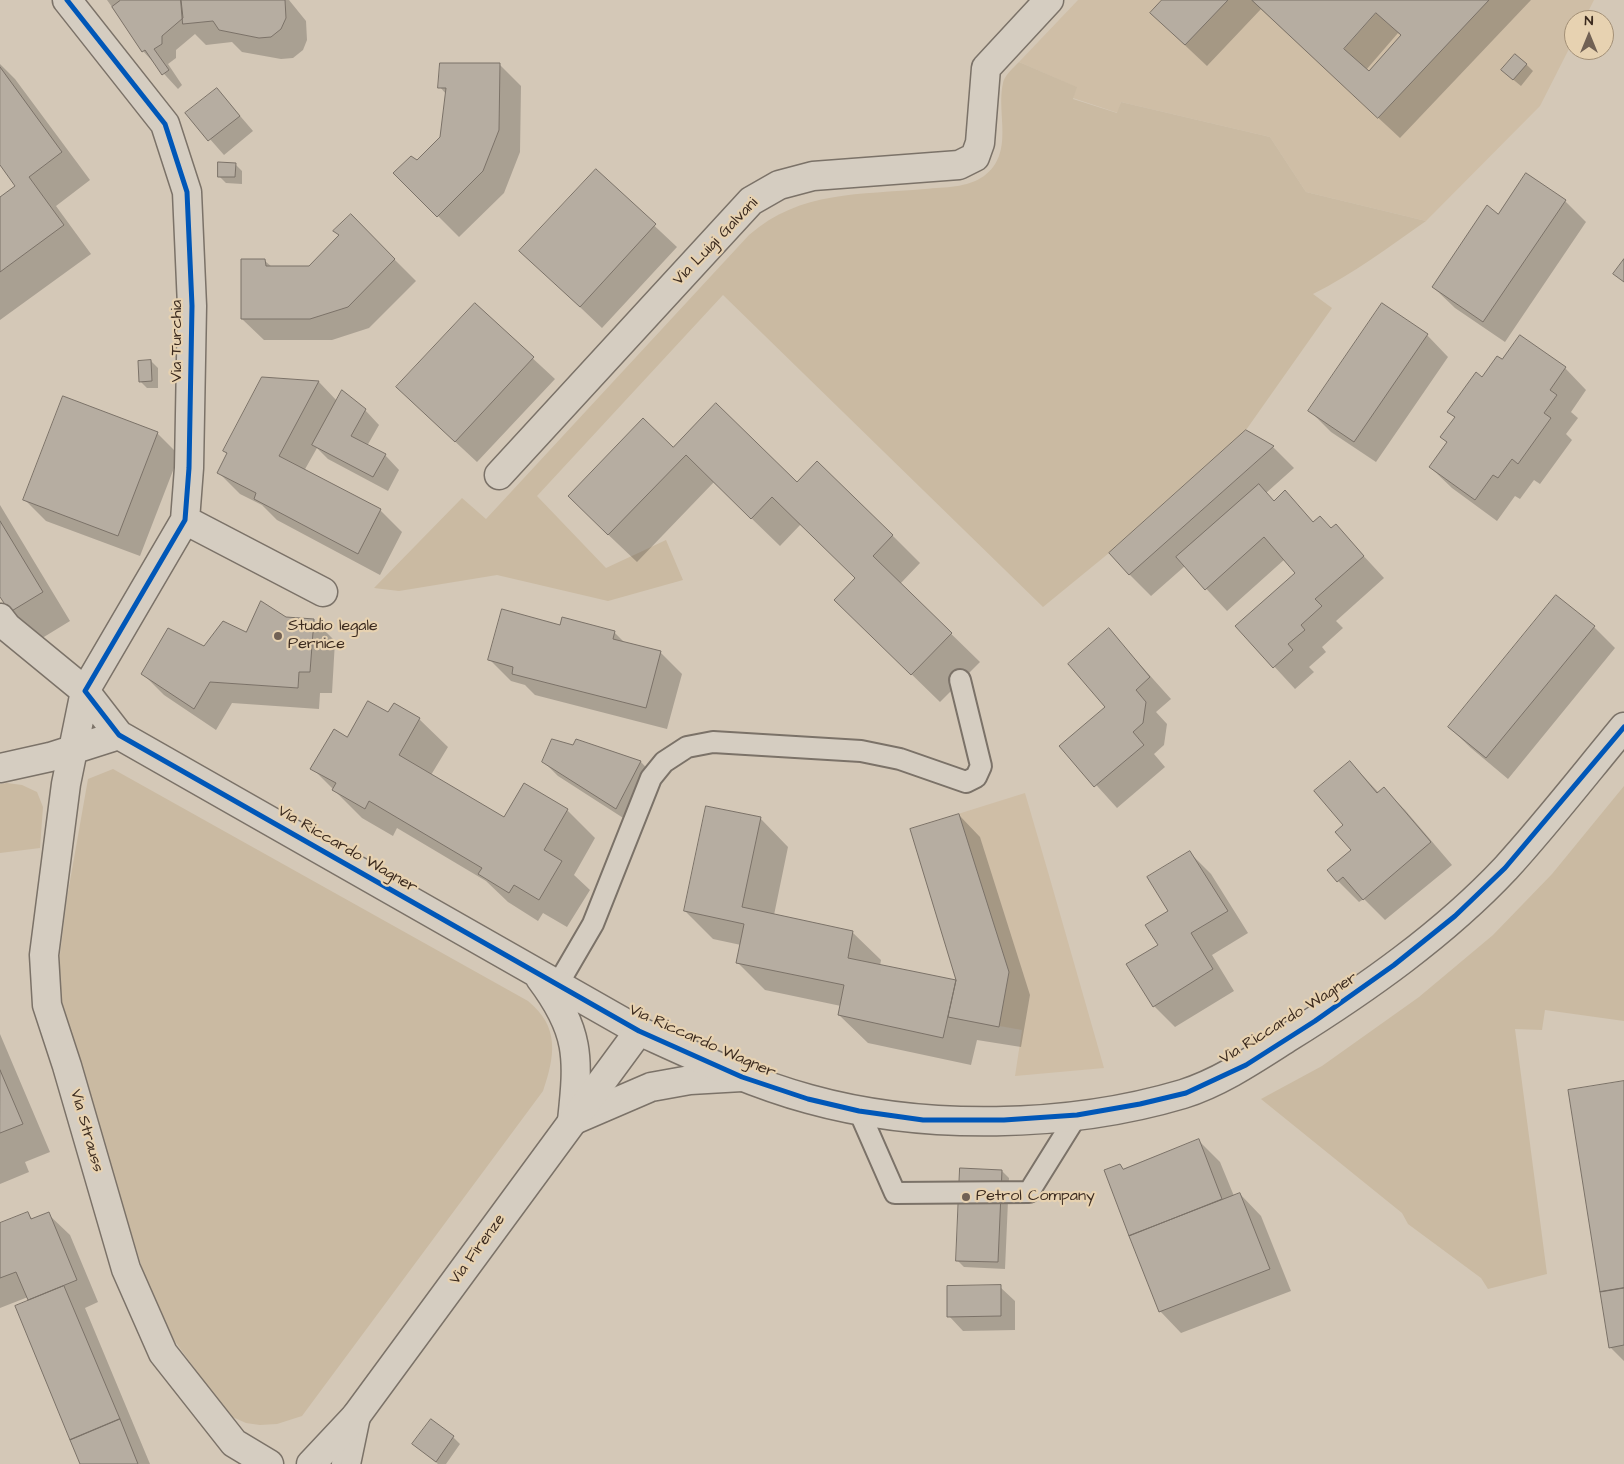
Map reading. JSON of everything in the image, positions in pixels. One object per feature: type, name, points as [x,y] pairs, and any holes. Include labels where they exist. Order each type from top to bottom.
[{"type":"street","name":"Via Turchia","points":[[67,0],[165,124],[187,192],[192,306],[189,468],[185,520],[85,691]]},
{"type":"street","name":"Via Luigi Galvani","points":[[499,475],[751,201],[779,186],[813,176],[959,165],[975,157],[980,143],[986,68],[1049,0]]},
{"type":"street","points":[[185,520],[323,592]]},
{"type":"street","points":[[0,618],[7,627],[85,691],[119,735],[50,757],[0,768]]},
{"type":"street","name":"Via Strauss","points":[[85,691],[72,749],[44,954],[47,1006],[67,1066],[126,1269],[163,1353],[234,1443],[268,1464]]},
{"type":"street","name":"Via Riccardo Wagner","points":[[119,735],[535,970],[639,1031],[742,1077],[808,1099],[860,1111],[923,1120],[1004,1120],[1077,1115],[1140,1104],[1186,1093],[1246,1065],[1315,1021],[1386,970],[1455,916],[1505,868],[1624,727]]},
{"type":"street","points":[[535,970],[559,1003],[570,1030],[576,1055],[576,1080],[572,1121],[651,1087],[690,1080],[742,1077]]},
{"type":"street","name":"Via Firenze","points":[[311,1464],[356,1416],[639,1031]]},
{"type":"street","points":[[346,1464],[356,1416]]},
{"type":"lane","points":[[558,984],[593,924],[650,778],[664,762],[687,747],[713,742],[861,751],[900,759],[966,782],[976,777],[981,766],[960,680]]},
{"type":"lane","points":[[860,1111],[894,1193],[1029,1192],[1077,1115]]},
{"type":"shaded area","points":[[1078,0],[1594,0],[1589,10],[1564,10],[1564,59],[1540,106],[1426,221],[1306,192],[1270,137],[1121,102],[1118,113],[1073,98],[1076,87],[1019,62]]},
{"type":"shaded area","points":[[1019,62],[1077,87],[1073,99],[1117,113],[1121,102],[1270,137],[1306,192],[1426,221],[1357,269],[1313,294],[1332,308],[1246,430],[1109,553],[1043,607],[723,295],[537,496],[606,568],[666,540],[683,580],[608,601],[497,575],[399,591],[374,588],[462,498],[486,519],[749,235],[769,220],[810,202],[832,197],[956,186],[970,183],[984,176],[993,167],[1002,145],[1001,95],[1004,80]]},
{"type":"shaded area","points":[[113,769],[528,1001],[546,1021],[550,1032],[552,1054],[543,1091],[302,1416],[277,1424],[260,1425],[246,1423],[228,1415],[174,1340],[152,1300],[62,1009],[58,970],[67,898],[88,779]]},
{"type":"shaded area","points":[[0,784],[22,785],[37,792],[43,807],[40,848],[0,853]]},
{"type":"shaded area","points":[[1624,786],[1624,1021],[1545,1010],[1542,1030],[1515,1029],[1547,1274],[1488,1289],[1481,1278],[1408,1224],[1402,1213],[1261,1099],[1322,1066],[1419,997],[1493,935],[1552,874]]},
{"type":"shaded area","points":[[1025,793],[1104,1068],[1015,1076],[1022,1030],[948,1017],[956,980],[910,829]]},
{"type":"building","points":[[121,0],[181,0],[183,18],[162,36],[162,44],[154,49],[169,70],[162,75],[145,50],[142,52],[112,7]]},
{"type":"building","points":[[181,0],[285,0],[286,18],[281,29],[271,37],[259,38],[219,30],[213,21],[183,24]]},
{"type":"building","points":[[1162,0],[1228,0],[1185,45],[1150,13]]},
{"type":"building","points":[[1252,0],[1489,0],[1378,118]],"holes":[[[1376,13],[1401,35],[1369,71],[1344,49]]]},
{"type":"building","points":[[1515,54],[1527,64],[1513,80],[1501,70]]},
{"type":"building","points":[[440,63],[500,63],[499,130],[483,171],[437,217],[393,173],[411,156],[417,160],[440,137],[446,88],[438,88]]},
{"type":"building","points":[[0,67],[62,152],[29,177],[64,225],[0,272],[0,197],[15,186],[0,165]]},
{"type":"building","points":[[217,88],[240,116],[208,141],[185,113]]},
{"type":"building","points":[[218,162],[236,163],[235,177],[218,177]]},
{"type":"building","points":[[596,169],[656,224],[580,307],[519,251]]},
{"type":"building","points":[[1526,173],[1566,200],[1483,322],[1432,287],[1487,205],[1498,214]]},
{"type":"building","points":[[351,214],[395,259],[348,307],[310,319],[241,319],[241,259],[265,259],[266,266],[309,266],[339,235],[333,231]]},
{"type":"building","points":[[1624,259],[1624,282],[1613,274]]},
{"type":"building","points":[[475,303],[534,357],[455,442],[396,387]]},
{"type":"building","points":[[1382,303],[1428,334],[1354,442],[1308,411]]},
{"type":"building","points":[[1520,335],[1566,367],[1550,390],[1557,395],[1544,413],[1551,418],[1518,464],[1512,459],[1498,478],[1493,475],[1475,500],[1429,467],[1447,442],[1440,437],[1455,417],[1447,412],[1476,372],[1482,377],[1497,356],[1502,359]]},
{"type":"building","points":[[151,360],[152,381],[139,382],[138,361]]},
{"type":"building","points":[[262,377],[319,381],[279,456],[381,509],[358,554],[254,499],[256,493],[217,473],[227,453],[223,451]]},
{"type":"building","points":[[342,390],[366,409],[351,436],[386,454],[373,477],[312,445]]},
{"type":"building","points":[[63,396],[158,432],[118,536],[23,500]]},
{"type":"building","points":[[716,403],[797,482],[817,461],[893,535],[873,556],[952,633],[911,675],[834,600],[855,578],[772,497],[751,519],[686,455],[608,535],[568,496],[643,418],[673,447]]},
{"type":"building","points":[[1246,430],[1274,446],[1129,575],[1109,553]]},
{"type":"building","points":[[1259,484],[1274,501],[1285,490],[1313,522],[1320,516],[1331,528],[1336,524],[1364,556],[1315,599],[1322,606],[1301,625],[1305,630],[1288,644],[1293,650],[1273,668],[1235,626],[1295,573],[1264,537],[1205,590],[1176,557]]},
{"type":"building","points":[[0,521],[43,592],[10,612],[0,597]]},
{"type":"building","points":[[1556,595],[1595,626],[1486,758],[1448,727]]},
{"type":"building","points":[[261,601],[286,617],[314,619],[310,672],[299,672],[298,688],[210,682],[194,709],[141,674],[168,628],[204,646],[223,621],[246,632]]},
{"type":"building","points":[[502,609],[560,625],[562,617],[615,631],[613,639],[661,651],[646,708],[512,674],[513,667],[488,660]]},
{"type":"building","points":[[1109,628],[1150,677],[1136,690],[1146,702],[1143,723],[1133,732],[1144,745],[1094,787],[1059,746],[1105,707],[1068,664]]},
{"type":"building","points":[[368,701],[388,712],[394,703],[420,718],[399,755],[504,817],[524,783],[568,809],[544,850],[562,861],[539,900],[514,885],[509,893],[478,874],[482,868],[369,801],[365,809],[332,790],[336,783],[310,769],[334,729],[347,737]]},
{"type":"building","points":[[552,739],[573,745],[576,739],[641,761],[616,809],[542,762]]},
{"type":"building","points":[[1350,761],[1377,793],[1384,787],[1431,842],[1363,900],[1343,877],[1337,882],[1327,870],[1351,850],[1335,832],[1343,825],[1314,791]]},
{"type":"building","points":[[706,806],[761,817],[742,907],[853,931],[848,958],[956,980],[943,1038],[838,1015],[844,985],[736,963],[744,924],[684,911]]},
{"type":"building","points":[[959,814],[1009,972],[999,1027],[948,1017],[956,980],[910,829]]},
{"type":"building","points":[[1190,851],[1228,911],[1191,933],[1213,969],[1153,1007],[1126,964],[1158,945],[1145,925],[1168,911],[1147,877]]},
{"type":"building","points":[[0,1070],[23,1124],[0,1133]]},
{"type":"building","points":[[1624,1081],[1624,1288],[1600,1292],[1568,1090]]},
{"type":"building","points":[[1199,1139],[1222,1199],[1129,1236],[1104,1170],[1120,1164],[1123,1169]]},
{"type":"building","points":[[960,1168],[1002,1170],[998,1262],[956,1261]]},
{"type":"building","points":[[1240,1193],[1270,1269],[1159,1312],[1129,1236]]},
{"type":"building","points":[[28,1212],[31,1219],[49,1212],[77,1280],[28,1300],[16,1272],[0,1278],[0,1223]]},
{"type":"building","points":[[1001,1285],[1001,1316],[947,1317],[947,1286]]},
{"type":"building","points":[[64,1286],[120,1419],[70,1440],[15,1306]]},
{"type":"building","points":[[1624,1288],[1624,1345],[1609,1348],[1600,1292]]},
{"type":"building","points":[[120,1419],[138,1464],[80,1464],[70,1440]]},
{"type":"building","points":[[431,1419],[454,1436],[436,1462],[412,1444]]},
{"type":"cycle path","points":[[67,0],[165,124],[187,192],[192,306],[189,468],[185,520],[85,691],[119,735],[639,1031],[742,1077],[808,1099],[859,1111],[923,1120],[1004,1120],[1077,1115],[1140,1104],[1186,1093],[1246,1065],[1315,1021],[1394,965],[1455,916],[1505,868],[1624,727]]},
{"type":"place","name":"Studio legale Pernice","points":[[278,636]]},
{"type":"place","name":"Petrol Company","points":[[966,1197]]}]
